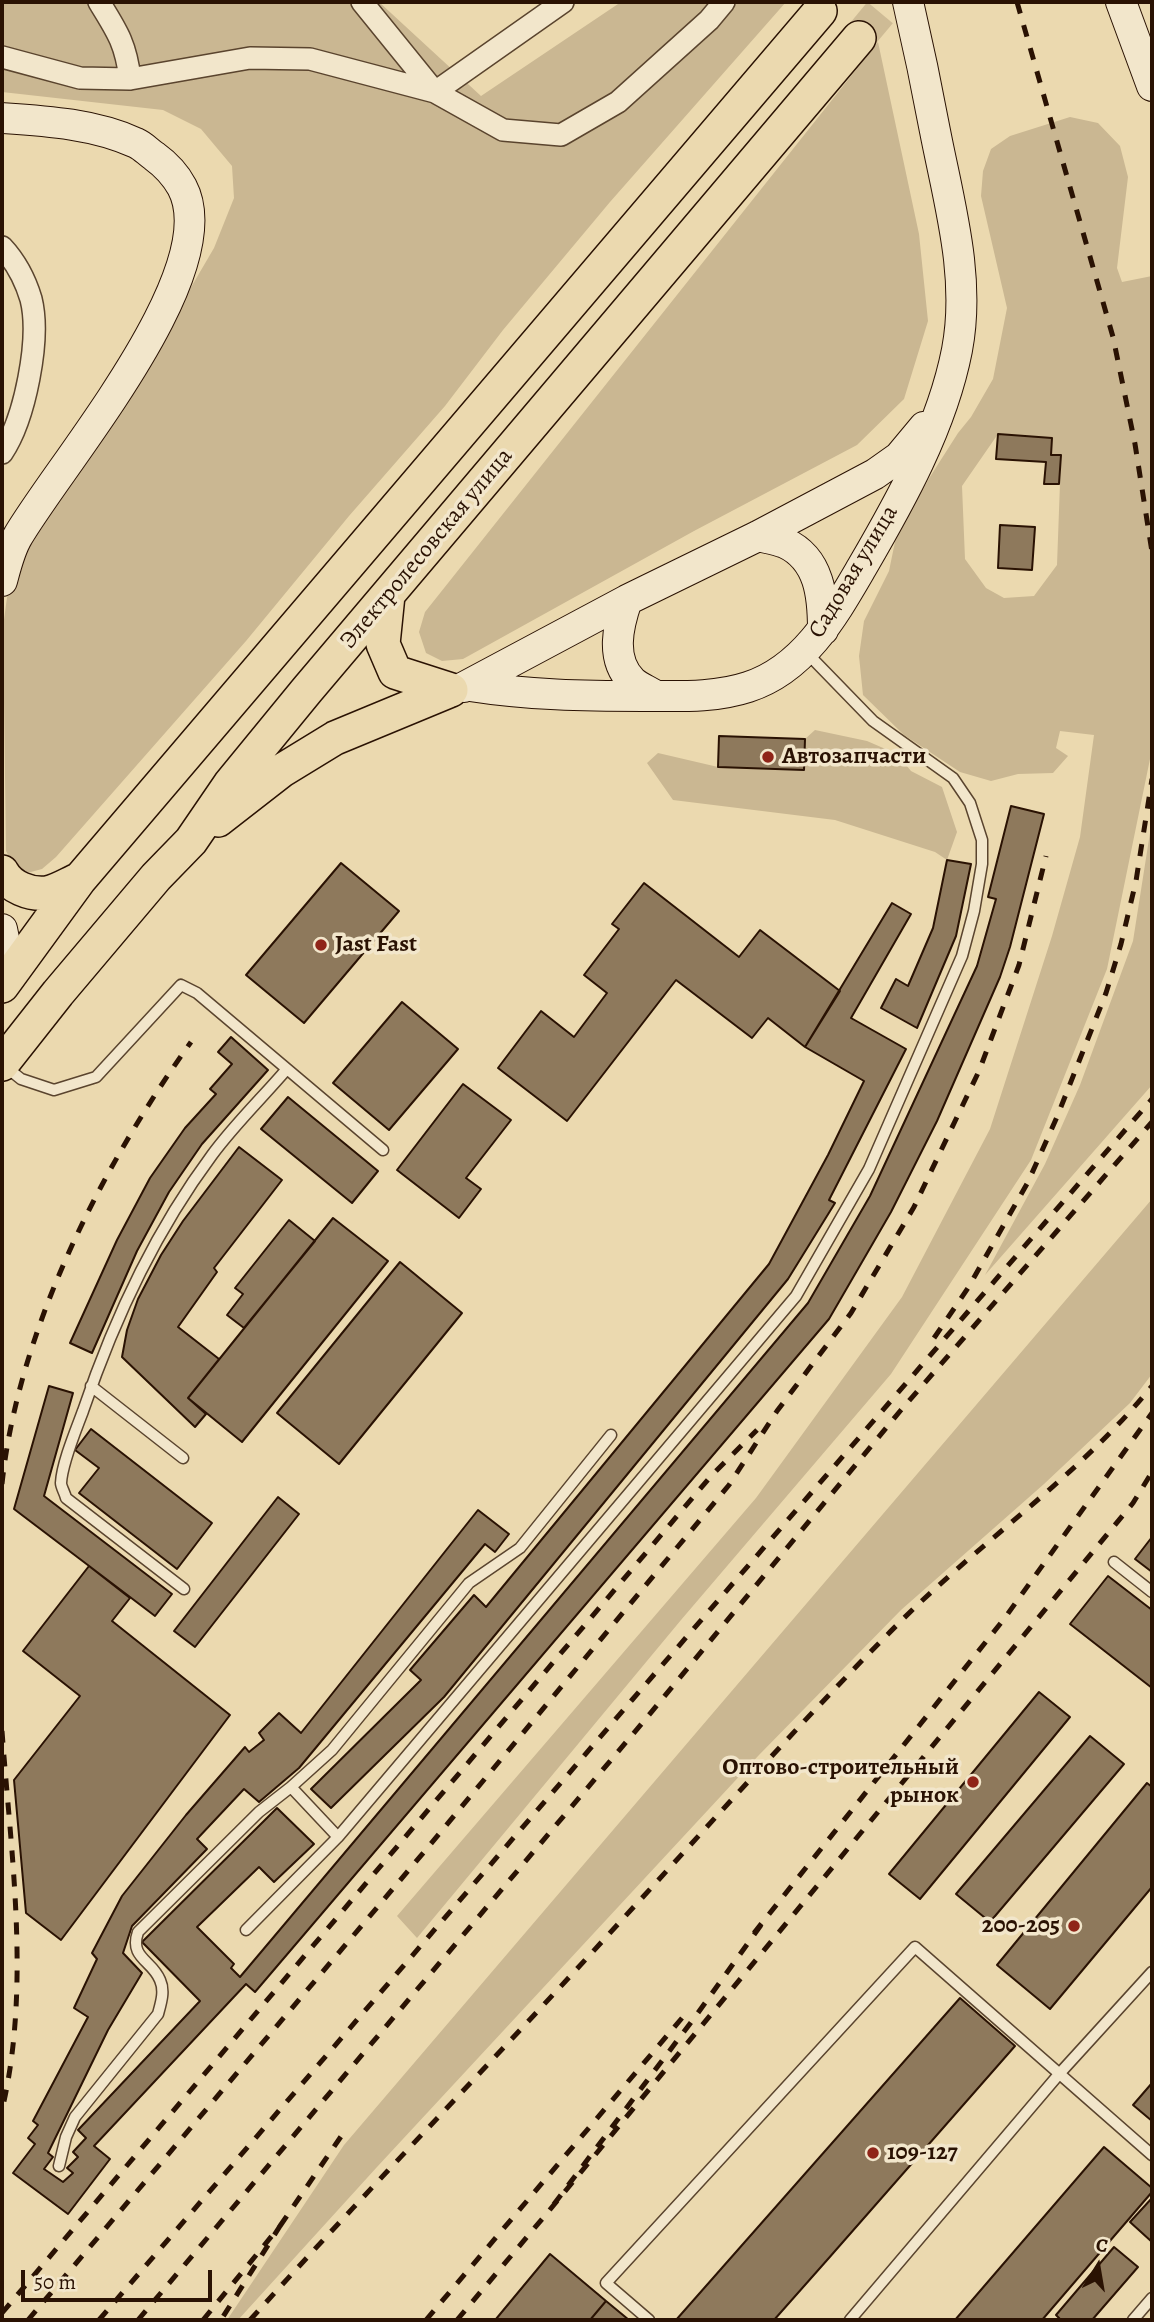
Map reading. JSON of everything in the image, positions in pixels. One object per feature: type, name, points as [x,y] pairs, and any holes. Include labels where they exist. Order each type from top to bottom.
[{"type":"main road","name":"Электролесовская улица","points":[[6,979],[80,879],[820,11]]},
{"type":"main road","name":"Электролесовская улица","points":[[2,1064],[46,1007],[156,877],[191,841],[230,784],[859,38]]},
{"type":"main road","points":[[388,595],[383,644],[396,672],[460,688]]},
{"type":"main road","points":[[191,841],[281,771],[335,738],[460,688]]},
{"type":"main road","points":[[2,872],[7,881],[24,890],[48,893],[80,879]]},
{"type":"main road","points":[[6,979],[46,1007]]},
{"type":"street","points":[[99,2],[121,38],[130,79]]},
{"type":"street","points":[[362,2],[435,92]]},
{"type":"street","points":[[435,92],[563,2]]},
{"type":"street","points":[[2,57],[80,78],[130,79],[250,58],[310,60],[435,92],[503,130],[561,135],[618,102],[709,20],[724,2]]},
{"type":"street","name":"Садовая улица","points":[[460,688],[516,693],[656,696],[719,693],[749,687],[769,677],[814,641],[877,540],[918,462],[942,405],[957,348],[962,290],[958,251],[924,68],[908,2]]},
{"type":"street","points":[[1121,2],[1152,86]]},
{"type":"street","points":[[2,118],[44,121],[96,130],[138,144],[166,164],[183,188],[189,216],[187,243],[180,271],[160,317],[135,363],[16,538],[2,581]]},
{"type":"street","points":[[2,247],[16,263],[31,300],[33,329],[30,368],[20,413],[2,453]]},
{"type":"street","name":"Садовая улица","points":[[460,688],[874,474],[899,457],[942,405]]},
{"type":"street","points":[[758,536],[786,544],[806,558],[817,577],[823,597],[814,641]]},
{"type":"street","points":[[627,600],[617,644],[622,664],[632,681],[656,696]]},
{"type":"street","points":[[2,929],[6,979]]},
{"type":"lane","points":[[246,1930],[338,1837],[796,1296],[869,1169],[962,956],[974,911],[982,864],[982,840],[970,803],[953,778],[873,721],[814,641]]},
{"type":"lane","points":[[2,1064],[21,1079],[54,1090],[96,1076],[181,985],[197,993],[383,1150]]},
{"type":"lane","points":[[184,1589],[66,1498],[61,1484],[69,1450],[91,1386],[129,1292],[151,1247],[214,1152],[286,1070]]},
{"type":"lane","points":[[91,1386],[183,1458]]},
{"type":"lane","points":[[59,2166],[66,2137],[75,2116],[158,2014],[162,1999],[160,1980],[136,1951],[138,1932],[259,1812],[332,1750],[469,1583],[520,1548],[611,1435]]},
{"type":"lane","points":[[1114,1562],[1152,1592]]},
{"type":"lane","points":[[291,1787],[338,1837]]},
{"type":"lane","points":[[649,2320],[606,2283],[915,1947],[1152,2155]]},
{"type":"lane","points":[[850,2320],[1059,2073],[1152,1972]]},
{"type":"lane","points":[[1133,2320],[1152,2298]]},
{"type":"shaded area","points":[[2,2],[379,2],[481,96],[621,2],[786,2],[610,202],[503,330],[445,406],[349,516],[246,641],[56,857],[42,869],[27,873],[14,866],[6,851],[3,627],[8,590],[22,559],[169,325],[214,248],[234,198],[232,166],[201,129],[163,110],[2,92]]},
{"type":"shaded area","points":[[878,42],[919,234],[928,321],[904,399],[857,445],[694,531],[463,659],[442,661],[426,653],[419,632],[425,612]]},
{"type":"shaded area","points":[[1070,117],[1098,123],[1120,146],[1128,177],[1117,268],[1122,282],[1152,276],[1150,759],[1107,969],[1031,1160],[891,1374],[681,1620],[417,1938],[397,1916],[756,1498],[902,1297],[990,1129],[1052,936],[1080,837],[1094,735],[1060,731],[1056,748],[1068,756],[1053,773],[1018,774],[991,781],[960,772],[904,735],[863,695],[859,656],[864,621],[889,571],[896,537],[928,480],[993,379],[1007,308],[981,196],[983,171],[991,149],[1010,136]],"holes":[[[998,434],[1052,438],[1051,455],[1061,456],[1057,565],[1034,596],[1004,598],[986,588],[965,559],[962,486]]]},
{"type":"shaded area","points":[[815,730],[867,741],[897,754],[911,771],[942,787],[957,832],[947,860],[935,852],[835,820],[673,800],[647,763],[658,753],[718,767],[804,770],[805,739]]},
{"type":"shaded area","points":[[1152,820],[1152,1085],[985,1275],[1045,1164],[1080,1085],[1133,941]]},
{"type":"shaded area","points":[[1152,1199],[1152,1374],[1130,1403],[1044,1484],[901,1610],[759,1755],[238,2320],[227,2320],[344,2145]]},
{"type":"building","points":[[998,434],[1052,438],[1051,455],[1061,455],[1059,484],[1044,484],[1046,462],[996,459]]},
{"type":"building","points":[[1000,525],[1035,527],[1032,570],[998,568]]},
{"type":"building","points":[[719,736],[805,739],[804,770],[718,767]]},
{"type":"building","points":[[1011,806],[1044,814],[1000,977],[937,1121],[891,1212],[829,1319],[255,1992],[246,1984],[94,2146],[110,2159],[68,2214],[13,2173],[35,2144],[28,2138],[38,2125],[33,2121],[88,2017],[74,2008],[97,1959],[92,1953],[122,1896],[186,1815],[245,1747],[249,1752],[264,1740],[259,1733],[279,1713],[301,1733],[478,1510],[509,1534],[495,1552],[485,1544],[299,1768],[259,1802],[244,1789],[197,1839],[207,1849],[132,1926],[123,1953],[142,1973],[108,2030],[48,2153],[53,2157],[44,2169],[63,2182],[73,2173],[67,2168],[78,2157],[73,2152],[86,2138],[78,2130],[200,2001],[142,1942],[277,1808],[314,1844],[274,1882],[259,1867],[197,1927],[234,1964],[231,1968],[240,1977],[808,1303],[870,1196],[977,966],[996,899],[988,897]]},
{"type":"building","points":[[947,860],[971,864],[956,936],[917,1028],[881,1008],[896,979],[908,986],[933,928]]},
{"type":"building","name":"Jast Fast","points":[[341,863],[399,911],[304,1023],[246,975]]},
{"type":"building","points":[[644,883],[739,957],[760,930],[840,991],[805,1047],[768,1018],[752,1038],[676,980],[567,1121],[498,1068],[541,1011],[574,1037],[607,993],[584,975],[619,929],[612,924]]},
{"type":"building","points":[[892,903],[911,914],[851,1018],[906,1049],[829,1200],[835,1203],[788,1279],[444,1697],[331,1808],[311,1789],[421,1680],[410,1670],[474,1595],[486,1607],[769,1264],[828,1155],[864,1081],[805,1047]]},
{"type":"building","points":[[402,1002],[458,1049],[389,1130],[333,1083]]},
{"type":"building","points":[[231,1037],[268,1070],[202,1144],[169,1192],[137,1251],[92,1353],[70,1343],[117,1240],[150,1178],[185,1128],[216,1094],[210,1089],[232,1064],[218,1052]]},
{"type":"building","points":[[463,1084],[511,1120],[466,1178],[481,1189],[459,1218],[397,1170]]},
{"type":"building","points":[[288,1097],[378,1171],[352,1203],[261,1129]]},
{"type":"building","points":[[239,1147],[282,1180],[214,1268],[217,1272],[178,1327],[219,1359],[188,1398],[206,1414],[195,1427],[122,1357],[127,1330],[138,1299],[161,1255]]},
{"type":"building","points":[[333,1218],[388,1261],[242,1442],[188,1398]]},
{"type":"building","points":[[289,1220],[315,1241],[244,1328],[227,1315],[243,1294],[235,1288]]},
{"type":"building","points":[[400,1262],[462,1313],[339,1464],[277,1413]]},
{"type":"building","points":[[49,1386],[73,1393],[44,1496],[172,1594],[155,1616],[14,1509]]},
{"type":"building","points":[[91,1429],[212,1523],[177,1569],[79,1493],[99,1468],[75,1450]]},
{"type":"building","points":[[278,1497],[299,1514],[195,1647],[174,1631]]},
{"type":"building","points":[[1152,1537],[1152,1572],[1135,1559]]},
{"type":"building","points":[[89,1566],[130,1598],[112,1621],[230,1715],[61,1940],[26,1913],[14,1780],[80,1696],[23,1651]]},
{"type":"building","points":[[1108,1576],[1152,1610],[1152,1688],[1070,1624]]},
{"type":"building","points":[[1039,1692],[1070,1717],[920,1899],[889,1874]]},
{"type":"building","points":[[1090,1736],[1124,1764],[990,1922],[956,1894]]},
{"type":"building","name":"200-205","points":[[1147,1783],[1152,1787],[1152,1887],[1050,2009],[997,1965]]},
{"type":"building","name":"109-127","points":[[960,1998],[1015,2046],[828,2259],[774,2320],[676,2320]]},
{"type":"building","points":[[1152,2083],[1152,2121],[1133,2105]]},
{"type":"building","points":[[1104,2147],[1152,2188],[1152,2192],[1042,2320],[955,2320]]},
{"type":"building","points":[[1152,2198],[1152,2242],[1130,2222]]},
{"type":"building","points":[[1114,2247],[1138,2267],[1092,2320],[1061,2320],[1056,2315]]},
{"type":"building","points":[[550,2254],[606,2301],[590,2320],[496,2319]]},
{"type":"building","points":[[606,2301],[629,2320],[590,2320]]},
{"type":"tunnel","points":[[859,38],[889,2]]},
{"type":"railway","points":[[1017,2],[1113,337],[1135,444],[1152,552]]},
{"type":"railway","points":[[934,1338],[968,1288],[1028,1182],[1106,993],[1136,881],[1152,779]]},
{"type":"railway","points":[[28,2320],[424,1852],[729,1485],[777,1411],[851,1313],[914,1207],[979,1071],[1019,965],[1046,856]]},
{"type":"railway","points":[[2,1484],[11,1426],[26,1367],[45,1309],[69,1252],[126,1142],[191,1042]]},
{"type":"railway","points":[[99,2320],[1152,1099]]},
{"type":"railway","points":[[138,2320],[649,1715],[901,1410],[1152,1122]]},
{"type":"railway","points":[[250,2320],[864,1659],[931,1592],[1062,1479],[1124,1419],[1152,1386]]},
{"type":"railway","points":[[754,1933],[1004,1619],[1152,1413]]},
{"type":"railway","points":[[2,2313],[711,1476],[757,1430]]},
{"type":"railway","points":[[761,1925],[548,2212],[1133,1503],[1152,1472]]},
{"type":"railway","points":[[2,1731],[14,1873],[17,1969],[16,2017],[2,2110]]},
{"type":"railway","points":[[426,2320],[682,2018]]},
{"type":"railway","points":[[280,2226],[342,2135]]},
{"type":"railway","points":[[457,2320],[548,2212]]},
{"type":"railway","points":[[203,2320],[280,2226],[221,2320]]},
{"type":"place","name":"Автозапчасти","points":[[768,757]]},
{"type":"place","name":"Jast Fast","points":[[321,945]]},
{"type":"place","name":"Оптово-строительный рынок","points":[[973,1782]]},
{"type":"place","name":"200-205","points":[[1074,1926]]},
{"type":"place","name":"109-127","points":[[873,2153]]}]
